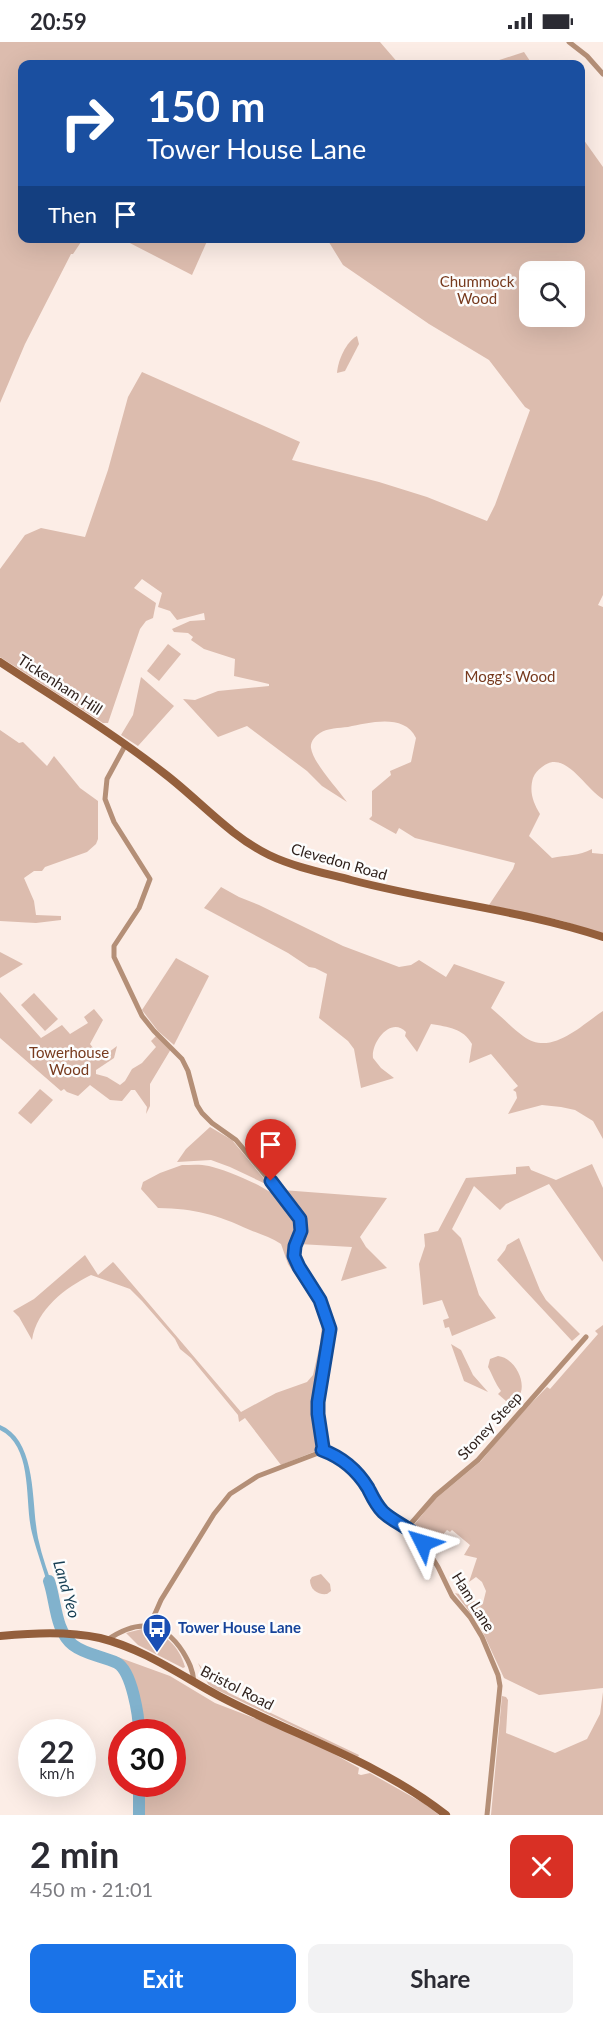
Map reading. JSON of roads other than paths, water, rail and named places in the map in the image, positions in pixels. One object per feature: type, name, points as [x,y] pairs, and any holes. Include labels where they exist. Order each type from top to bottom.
[{"type":"main road","name":"Tickenham Hill","points":[[0,662],[106,731]]},
{"type":"main road","name":"Clevedon Road","points":[[106,731],[167,775],[242,838],[279,859],[390,891],[563,925],[603,937]]},
{"type":"main road","name":"Bristol Road","points":[[0,1636],[59,1633],[83,1635],[107,1640],[141,1653],[194,1682],[376,1772],[424,1799],[446,1815]]},
{"type":"street","points":[[569,42],[587,56],[603,74]]},
{"type":"street","points":[[126,744],[107,779],[105,800],[111,816],[150,879],[139,908],[114,946],[114,957],[142,1016],[182,1059],[188,1071],[197,1105],[202,1113],[236,1140],[300,1219],[301,1231],[294,1256],[320,1300],[330,1329],[318,1402],[322,1450],[316,1455],[258,1476],[226,1498],[161,1600],[150,1625]]},
{"type":"street","name":"Stoney Steep","points":[[408,1527],[435,1496],[478,1460],[586,1337]]},
{"type":"street","name":"Ham Lane","points":[[322,1450],[337,1457],[353,1469],[363,1480],[384,1513],[416,1534],[426,1547],[452,1596],[473,1621],[498,1675],[500,1692],[490,1766],[487,1815]]},
{"type":"street","points":[[107,1640],[123,1630],[141,1625],[150,1625],[164,1631],[176,1642],[192,1668],[194,1682]]},
{"type":"water","points":[[0,1425],[12,1433],[27,1459],[38,1538],[56,1595],[50,1596],[32,1533],[23,1462],[11,1438],[0,1430]]},
{"type":"waterway","name":"Land Yeo","points":[[49,1581],[59,1624],[67,1639],[83,1651],[117,1663],[122,1668],[131,1684],[138,1719]]},
{"type":"waterway","name":"Land Yeo","points":[[139,1797],[139,1815]]},
{"type":"place","name":"Tower House Lane","points":[[157,1654]]},
{"type":"park label","name":"Chummock Wood","points":[[477,290]]},
{"type":"park label","name":"Mogg's Wood","points":[[510,677]]},
{"type":"park label","name":"Towerhouse Wood","points":[[69,1062]]}]
